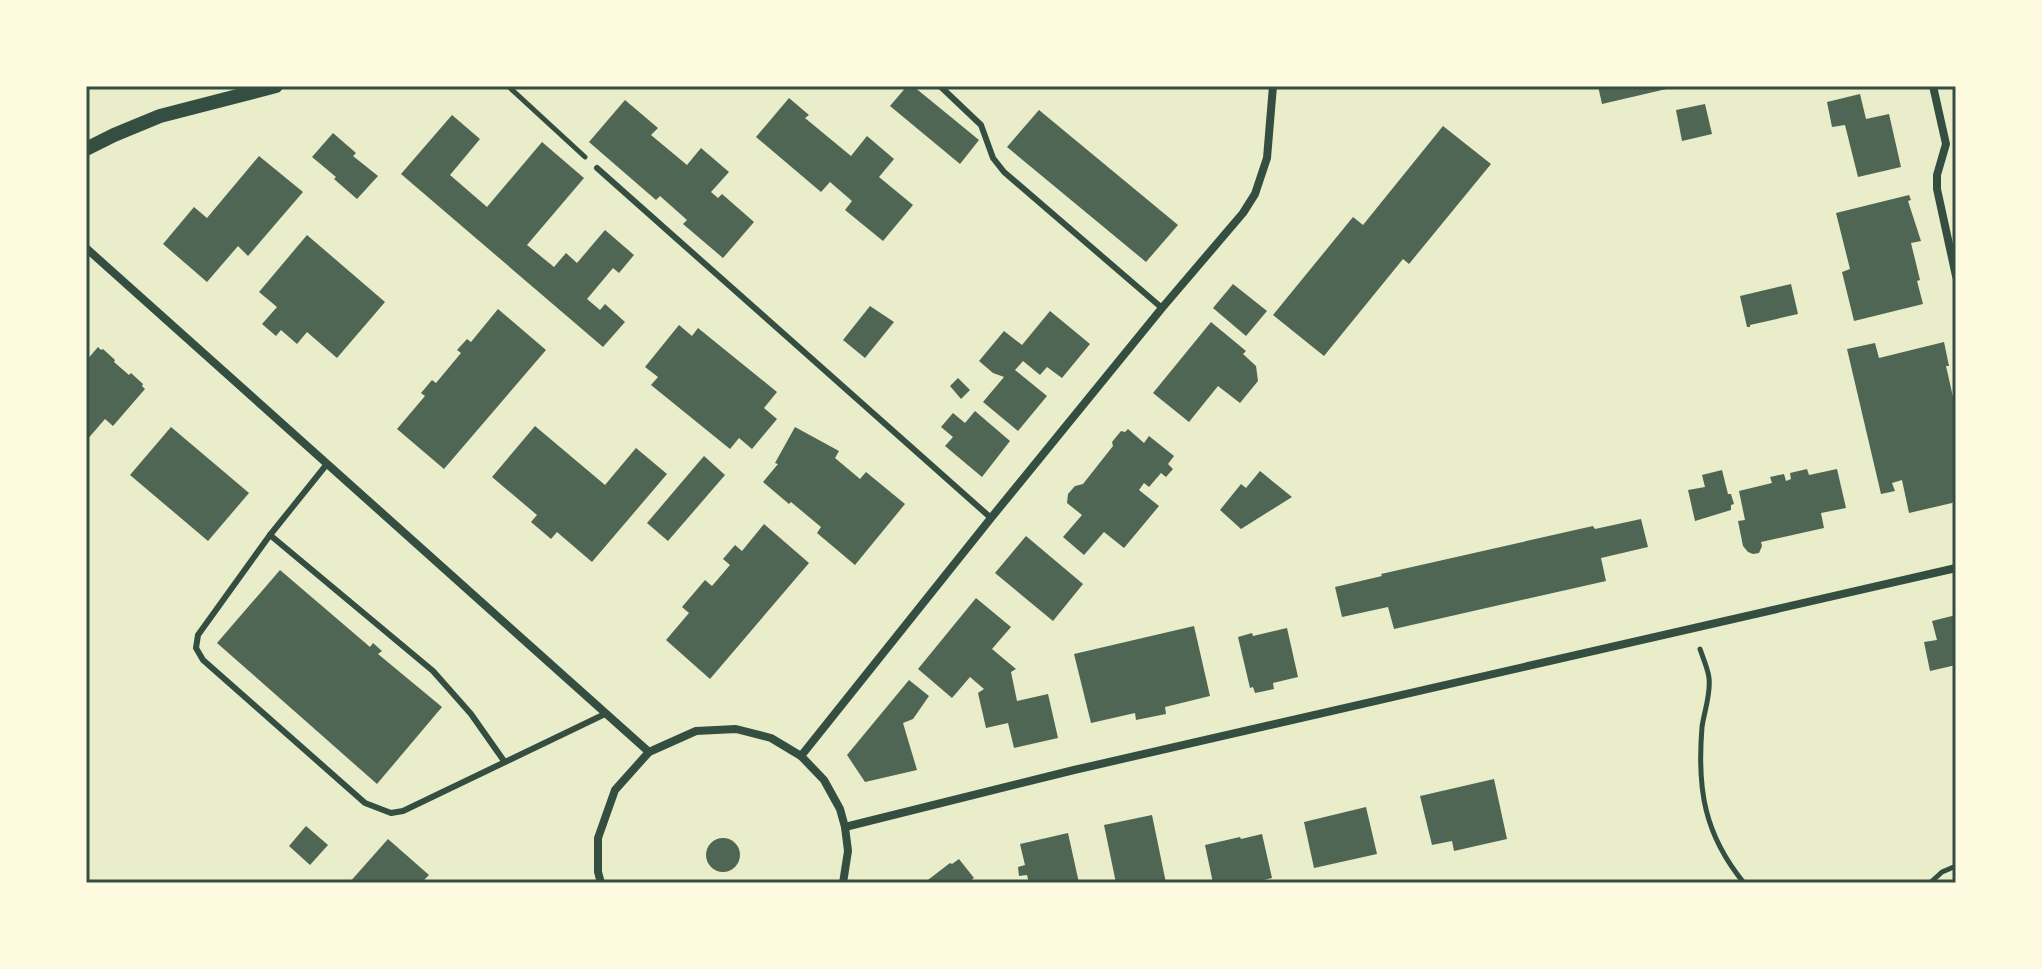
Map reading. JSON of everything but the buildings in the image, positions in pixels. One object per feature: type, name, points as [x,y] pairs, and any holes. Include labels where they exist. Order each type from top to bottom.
[{"type":"street","points":[[86,149],[160,116],[276,86]]},
{"type":"street","points":[[801,756],[991,518],[1243,213],[1255,194],[1267,158],[1273,86]]},
{"type":"street","points":[[1933,86],[1946,144],[1937,175],[1937,189],[1956,276]]},
{"type":"street","points":[[86,248],[649,752]]},
{"type":"street","points":[[845,827],[1074,770],[1956,568]]},
{"type":"street","points":[[601,883],[598,838],[615,790],[649,752],[696,731],[736,729],[771,738],[801,756],[824,780],[840,809],[845,827],[848,851],[843,883]]},
{"type":"lane","points":[[940,86],[981,125],[993,158],[1004,172],[1162,308]]},
{"type":"lane","points":[[597,168],[991,518]]},
{"type":"lane","points":[[327,464],[270,535],[198,635],[196,648],[203,660],[365,803],[391,813],[403,811],[605,714]]},
{"type":"lane","points":[[270,535],[433,671],[471,714],[504,761]]},
{"type":"path","points":[[508,86],[597,168]]},
{"type":"path","points":[[1694,629],[1709,680],[1702,725],[1703,798],[1711,831],[1726,861],[1744,883]]},
{"type":"path","points":[[1930,883],[1942,872],[1956,866]]}]
